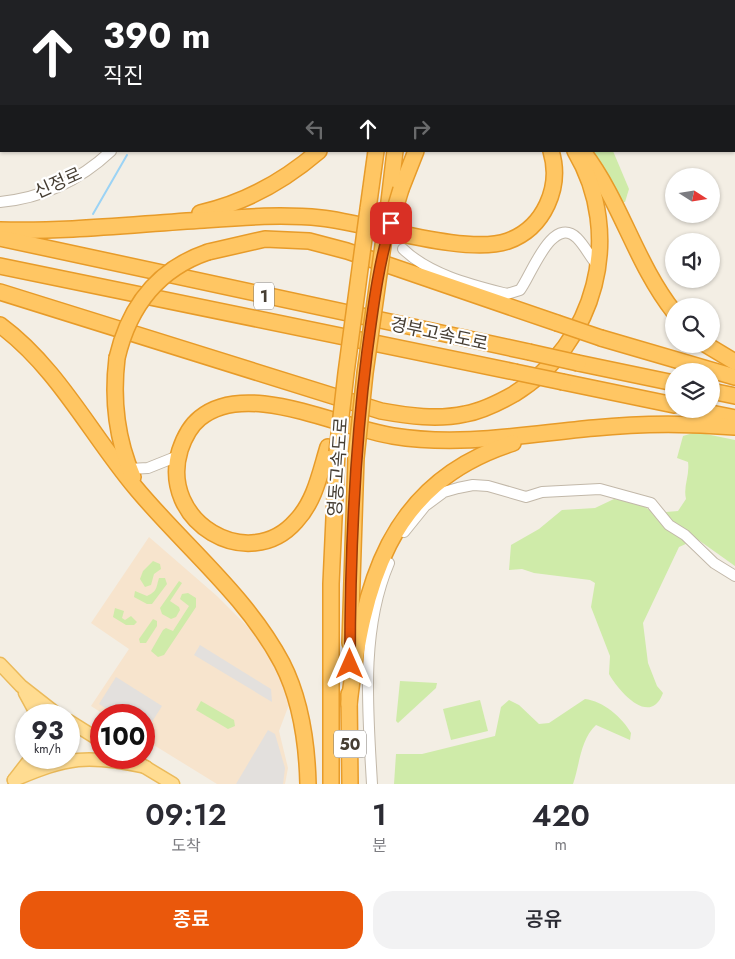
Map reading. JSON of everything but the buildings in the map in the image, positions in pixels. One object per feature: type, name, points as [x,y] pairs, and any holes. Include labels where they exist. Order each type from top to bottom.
[{"type":"highway","points":[[137,224],[214,210],[238,201],[279,182],[318,152]]},
{"type":"highway","points":[[376,152],[346,373],[332,450],[314,493],[297,520],[274,537],[248,542],[230,540],[212,534],[184,506],[178,485],[178,456],[190,429],[202,416],[218,407],[239,402],[272,404],[375,433],[423,440],[472,440],[652,423],[735,427]]},
{"type":"highway","name":"영동고속도로","points":[[350,784],[350,584],[356,458],[380,257],[395,152]]},
{"type":"highway","points":[[380,257],[401,188],[416,152]]},
{"type":"highway","points":[[0,230],[61,229],[291,216],[335,220],[467,245],[500,243],[526,231],[546,207],[554,179],[550,152]]},
{"type":"highway","points":[[0,292],[353,404],[402,415],[445,416],[465,414],[500,402],[535,379],[555,362],[581,322],[592,297],[600,245],[595,202],[589,180],[575,152]]},
{"type":"highway","points":[[584,152],[610,191],[654,282],[665,298]]},
{"type":"highway","name":"경부고속도로","points":[[0,238],[665,381]]},
{"type":"highway","points":[[155,511],[142,495],[129,469],[122,447],[115,412],[116,358],[127,323],[150,288],[178,264],[208,252],[265,239],[287,239],[318,243],[347,251],[601,338],[735,377]]},
{"type":"highway","name":"경부고속도로","points":[[0,266],[665,403]]},
{"type":"highway","points":[[0,325],[27,347],[48,369],[110,458],[155,511],[245,608],[272,646],[283,666],[300,716],[305,743],[308,784]]},
{"type":"highway","points":[[720,353],[735,362]]},
{"type":"highway","points":[[720,393],[735,396]]},
{"type":"highway","points":[[720,415],[735,418]]},
{"type":"highway","points":[[349,704],[360,627],[366,600],[384,552],[405,517],[437,484],[472,460],[491,450],[549,433]]},
{"type":"highway","name":"영동고속도로","points":[[331,784],[330,584],[332,450]]},
{"type":"main road","points":[[0,664],[21,686],[44,704]]},
{"type":"main road","points":[[21,686],[31,704]]},
{"type":"main road","points":[[11,782],[62,762],[77,759],[90,760]]},
{"type":"main road","points":[[11,782],[22,769]]},
{"type":"main road","points":[[11,782],[30,769]]},
{"type":"main road","points":[[149,769],[174,784]]},
{"type":"street","name":"신정로","points":[[0,202],[63,185],[96,165],[110,152]]},
{"type":"street","points":[[403,249],[412,259],[430,268],[507,294],[520,290],[549,240],[560,233],[567,232],[578,239],[598,266]]},
{"type":"street","points":[[129,469],[148,468],[178,456]]},
{"type":"street","points":[[372,784],[369,656],[378,596],[392,555],[406,529],[425,506],[444,492],[473,485],[488,486],[520,497],[542,492],[600,489],[639,498],[651,503],[669,525],[685,535],[714,563],[735,576]]},
{"type":"shaded area","points":[[149,537],[217,596],[258,637],[277,668],[290,702],[279,731],[288,768],[285,784],[217,784],[155,746],[155,704],[92,704],[129,649],[91,623]]},
{"type":"shaded area","points":[[200,645],[271,689],[272,702],[194,655]]},
{"type":"shaded area","points":[[116,677],[162,706],[155,717],[155,704],[99,704]]},
{"type":"shaded area","points":[[268,730],[275,734],[285,768],[283,784],[236,784]]},
{"type":"green space","points":[[587,152],[613,152],[629,189],[625,202],[618,202]]},
{"type":"green space","points":[[696,432],[735,440],[735,566],[697,539],[679,547],[643,623],[648,663],[657,686],[663,693],[657,703],[650,707],[643,707],[634,703],[619,689],[609,674],[610,656],[591,607],[595,583],[590,580],[534,573],[522,569],[509,570],[511,545],[539,529],[562,510],[595,508],[614,499],[639,503],[654,513],[678,511],[686,499],[688,462],[677,458],[683,436]]},
{"type":"green space","points":[[153,561],[160,564],[161,569],[154,574],[151,585],[145,587],[140,579],[143,571]]},
{"type":"green space","points":[[159,578],[165,578],[167,584],[152,604],[147,604],[134,597],[135,591],[147,596],[153,592]]},
{"type":"green space","points":[[179,581],[182,583],[170,601],[179,607],[180,610],[176,617],[171,619],[162,614],[160,608]]},
{"type":"green space","points":[[188,593],[196,598],[196,607],[164,655],[158,657],[151,651],[163,630],[166,628],[173,631],[189,606],[180,599],[182,594]]},
{"type":"green space","points":[[115,608],[124,611],[122,618],[125,620],[131,616],[137,622],[134,625],[126,625],[113,617]]},
{"type":"green space","points":[[153,619],[157,621],[157,626],[146,643],[140,643],[139,639]]},
{"type":"green space","points":[[400,681],[437,683],[436,688],[398,723],[396,721]]},
{"type":"green space","points":[[585,699],[605,706],[623,721],[631,733],[630,740],[596,725],[584,745],[573,784],[394,784],[396,754],[422,754],[495,736],[501,707],[509,700],[519,705],[539,724],[549,723]]},
{"type":"green space","points":[[480,700],[488,731],[451,740],[443,709]]},
{"type":"green space","points":[[201,701],[234,720],[235,726],[228,729],[196,710]]},
{"type":"waterway","points":[[93,214],[127,155]]},
{"type":"route","points":[[350,664],[350,584],[356,458],[364,373],[380,257],[391,223]]}]
